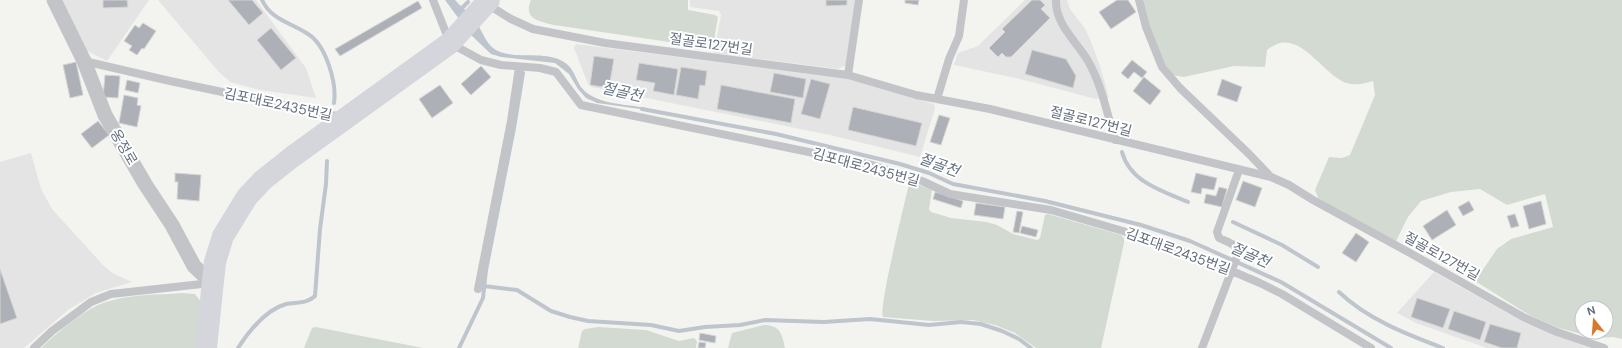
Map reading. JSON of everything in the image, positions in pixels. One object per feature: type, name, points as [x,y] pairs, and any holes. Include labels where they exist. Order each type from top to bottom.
[{"type":"street","name":"옹정로","points":[[54,0],[84,61],[105,114],[128,155],[172,225],[194,266],[212,283]]},
{"type":"street","name":"김포대로2435번길","points":[[348,118],[455,38],[485,4]]},
{"type":"street","points":[[206,348],[215,262],[223,236],[247,196],[263,180],[292,157],[348,118]]},
{"type":"lane","points":[[433,0],[455,38]]},
{"type":"lane","points":[[848,75],[859,0]]},
{"type":"lane","points":[[937,99],[949,59],[959,36],[964,0]]},
{"type":"lane","points":[[1056,0],[1056,8],[1064,27],[1089,62],[1102,95],[1115,140]]},
{"type":"lane","name":"절골로127번길","points":[[1139,0],[1146,27],[1162,67],[1180,88],[1271,177]]},
{"type":"lane","name":"절골로127번길","points":[[485,4],[522,25],[540,31],[605,43],[848,75],[937,99],[990,109],[1271,177],[1289,185],[1312,200],[1525,318],[1557,332],[1604,348]]},
{"type":"lane","name":"김포대로2435번길","points":[[455,38],[481,60],[501,65],[540,68],[556,72],[576,100],[588,107],[872,165],[922,181],[950,194],[1051,210],[1123,231],[1232,269],[1282,294],[1371,348]]},
{"type":"lane","name":"김포대로2435번길","points":[[84,61],[263,101],[348,118]]},
{"type":"lane","points":[[478,289],[509,129],[519,67]]},
{"type":"lane","points":[[1202,348],[1225,292],[1238,254],[1237,248],[1218,238],[1217,232],[1239,170]]},
{"type":"lane","points":[[34,348],[52,331],[91,302],[111,294],[212,283]]},
{"type":"shaded area","points":[[60,0],[149,0],[107,61],[85,50]]},
{"type":"shaded area","points":[[158,0],[256,0],[306,68],[316,98],[260,90],[230,82],[218,71]]},
{"type":"shaded area","points":[[445,0],[455,0],[472,16],[484,37],[494,49],[506,54],[548,56],[556,58],[567,64],[581,87],[594,97],[611,103],[646,108],[647,110],[597,103],[586,98],[578,89],[569,74],[555,63],[501,57],[491,54],[470,34]]},
{"type":"shaded area","points":[[531,0],[688,0],[688,10],[715,15],[718,17],[713,46],[710,48],[548,24],[534,18],[531,15],[529,6]]},
{"type":"shaded area","points":[[690,0],[856,0],[846,65],[838,69],[714,53],[721,15],[719,11],[690,7]]},
{"type":"shaded area","points":[[1025,0],[1067,0],[1070,9],[1086,30],[1100,66],[1109,98],[1096,99],[1020,79],[954,65],[958,53],[978,46]]},
{"type":"shaded area","points":[[1141,0],[1622,0],[1622,339],[1614,337],[1614,300],[1574,300],[1574,332],[1559,328],[1531,316],[1475,281],[1497,249],[1511,239],[1553,227],[1545,194],[1507,205],[1480,189],[1451,192],[1421,201],[1408,217],[1396,241],[1319,200],[1315,190],[1329,157],[1342,158],[1350,155],[1375,95],[1373,81],[1362,84],[1351,84],[1341,80],[1301,47],[1290,43],[1279,43],[1267,50],[1265,67],[1234,66],[1184,77],[1172,75],[1160,60]]},
{"type":"shaded area","points":[[576,44],[849,79],[934,104],[935,108],[920,157],[830,135],[592,87],[586,79],[574,48]]},
{"type":"shaded area","points":[[31,153],[41,189],[52,209],[102,264],[112,273],[132,282],[96,293],[68,310],[24,348],[0,348],[0,162]]},
{"type":"shaded area","points":[[912,182],[932,190],[929,209],[931,212],[951,218],[987,222],[997,225],[1013,234],[1037,240],[1040,238],[1045,215],[1048,214],[1121,235],[1124,238],[1124,243],[1101,348],[1036,348],[1015,333],[995,325],[973,320],[933,321],[883,317],[884,296],[893,254],[909,184]]},
{"type":"shaded area","points":[[1434,272],[1527,324],[1590,348],[1487,348],[1416,323],[1397,313]]},
{"type":"shaded area","points":[[182,293],[195,294],[202,303],[198,348],[41,348],[80,315],[98,305],[115,299],[134,296]]},
{"type":"shaded area","points":[[764,325],[774,327],[779,331],[783,338],[785,348],[728,348],[732,333]]},
{"type":"shaded area","points":[[316,327],[423,348],[304,348],[312,328]]},
{"type":"shaded area","points":[[598,327],[646,330],[679,341],[694,338],[697,341],[696,348],[578,348],[582,331],[585,329]]},
{"type":"building","points":[[103,0],[127,0],[128,7],[103,8]]},
{"type":"building","points":[[228,0],[252,0],[263,13],[249,25]]},
{"type":"building","points":[[826,0],[847,0],[847,5],[826,6]]},
{"type":"building","points":[[905,0],[919,0],[918,5],[905,3]]},
{"type":"building","points":[[1032,0],[1040,0],[1045,5],[1041,9],[1050,18],[1011,57],[1006,57],[1002,53],[998,57],[989,48],[1005,32],[1002,29]]},
{"type":"building","points":[[1117,0],[1128,0],[1136,12],[1111,29],[1099,12]]},
{"type":"building","points":[[418,1],[422,8],[340,56],[335,49]]},
{"type":"building","points":[[143,23],[156,31],[144,49],[142,48],[137,55],[129,50],[132,46],[124,41],[135,25],[139,28]]},
{"type":"building","points":[[271,28],[296,58],[281,70],[257,40]]},
{"type":"building","points":[[1032,50],[1066,59],[1076,76],[1073,88],[1025,74]]},
{"type":"building","points":[[594,56],[614,59],[609,88],[590,85]]},
{"type":"building","points":[[1132,60],[1147,72],[1142,78],[1134,72],[1128,79],[1121,73]]},
{"type":"building","points":[[76,62],[83,95],[70,98],[63,65]]},
{"type":"building","points":[[639,63],[678,69],[674,95],[653,91],[655,83],[636,80]]},
{"type":"building","points":[[481,66],[491,77],[471,95],[461,84]]},
{"type":"building","points":[[681,67],[707,71],[705,86],[700,85],[698,99],[676,95]]},
{"type":"building","points":[[774,73],[806,79],[803,98],[770,92]]},
{"type":"building","points":[[105,75],[120,76],[118,98],[103,97]]},
{"type":"building","points":[[1144,77],[1161,91],[1150,105],[1133,91]]},
{"type":"building","points":[[811,79],[830,84],[820,119],[801,114]]},
{"type":"building","points":[[1222,79],[1242,87],[1237,102],[1217,95]]},
{"type":"building","points":[[127,80],[140,83],[138,93],[125,90]]},
{"type":"building","points":[[440,85],[453,103],[432,118],[419,99]]},
{"type":"building","points":[[721,85],[795,99],[791,123],[717,109]]},
{"type":"building","points":[[124,95],[138,98],[137,105],[141,106],[137,127],[119,123]]},
{"type":"building","points":[[853,107],[922,123],[916,146],[848,130]]},
{"type":"building","points":[[939,115],[950,118],[941,145],[930,142]]},
{"type":"building","points":[[98,121],[109,135],[92,148],[81,134]]},
{"type":"building","points":[[175,173],[201,175],[199,201],[177,199],[178,182],[175,182]]},
{"type":"building","points":[[1196,173],[1217,178],[1214,190],[1202,188],[1201,194],[1191,192]]},
{"type":"building","points":[[1243,181],[1262,188],[1255,207],[1236,200]]},
{"type":"building","points":[[1219,187],[1227,189],[1222,207],[1204,203],[1206,194],[1216,196]]},
{"type":"building","points":[[935,192],[963,201],[961,208],[933,199]]},
{"type":"building","points":[[1469,201],[1474,210],[1463,216],[1458,207]]},
{"type":"building","points":[[1541,201],[1546,224],[1529,229],[1523,206]]},
{"type":"building","points":[[976,203],[1005,207],[1003,219],[974,215]]},
{"type":"building","points":[[1447,210],[1456,225],[1432,240],[1423,226]]},
{"type":"building","points":[[1017,211],[1023,212],[1019,233],[1013,232]]},
{"type":"building","points":[[1515,214],[1519,226],[1511,228],[1507,216]]},
{"type":"building","points":[[1022,226],[1038,230],[1036,237],[1020,233]]},
{"type":"building","points":[[1356,233],[1369,242],[1356,262],[1342,253]]},
{"type":"building","points":[[0,269],[17,318],[0,324]]},
{"type":"building","points":[[1417,298],[1450,309],[1443,328],[1411,317]]},
{"type":"building","points":[[1454,311],[1486,322],[1480,340],[1448,329]]},
{"type":"building","points":[[1490,324],[1521,333],[1517,348],[1502,348],[1484,342]]},
{"type":"building","points":[[700,333],[716,336],[715,343],[699,340]]},
{"type":"building","points":[[699,342],[706,343],[705,348],[698,348]]},
{"type":"waterway","points":[[262,0],[266,7],[276,17],[308,34],[320,47],[325,55],[332,75],[334,85],[334,103]]},
{"type":"waterway","points":[[460,10],[468,2]]},
{"type":"waterway","points":[[459,348],[483,298],[486,270],[514,128],[523,73]]},
{"type":"waterway","name":"절골천","points":[[642,109],[776,134],[900,164],[929,173],[953,184],[1045,201],[1141,225],[1190,241],[1281,282],[1391,348]]},
{"type":"waterway","points":[[1122,152],[1132,171],[1140,178],[1148,184],[1188,202]]},
{"type":"waterway","points":[[238,348],[252,328],[271,311],[286,304],[312,299],[315,296],[327,161]]},
{"type":"waterway","points":[[1233,222],[1282,245],[1318,267]]},
{"type":"waterway","points":[[484,286],[517,290],[551,311],[588,321],[651,325],[679,331],[705,327],[740,325],[765,320],[824,322],[870,319],[929,325],[961,322],[981,324],[1002,331],[1019,339],[1031,348]]},
{"type":"waterway","points":[[1339,292],[1350,302],[1374,318],[1443,348]]}]
